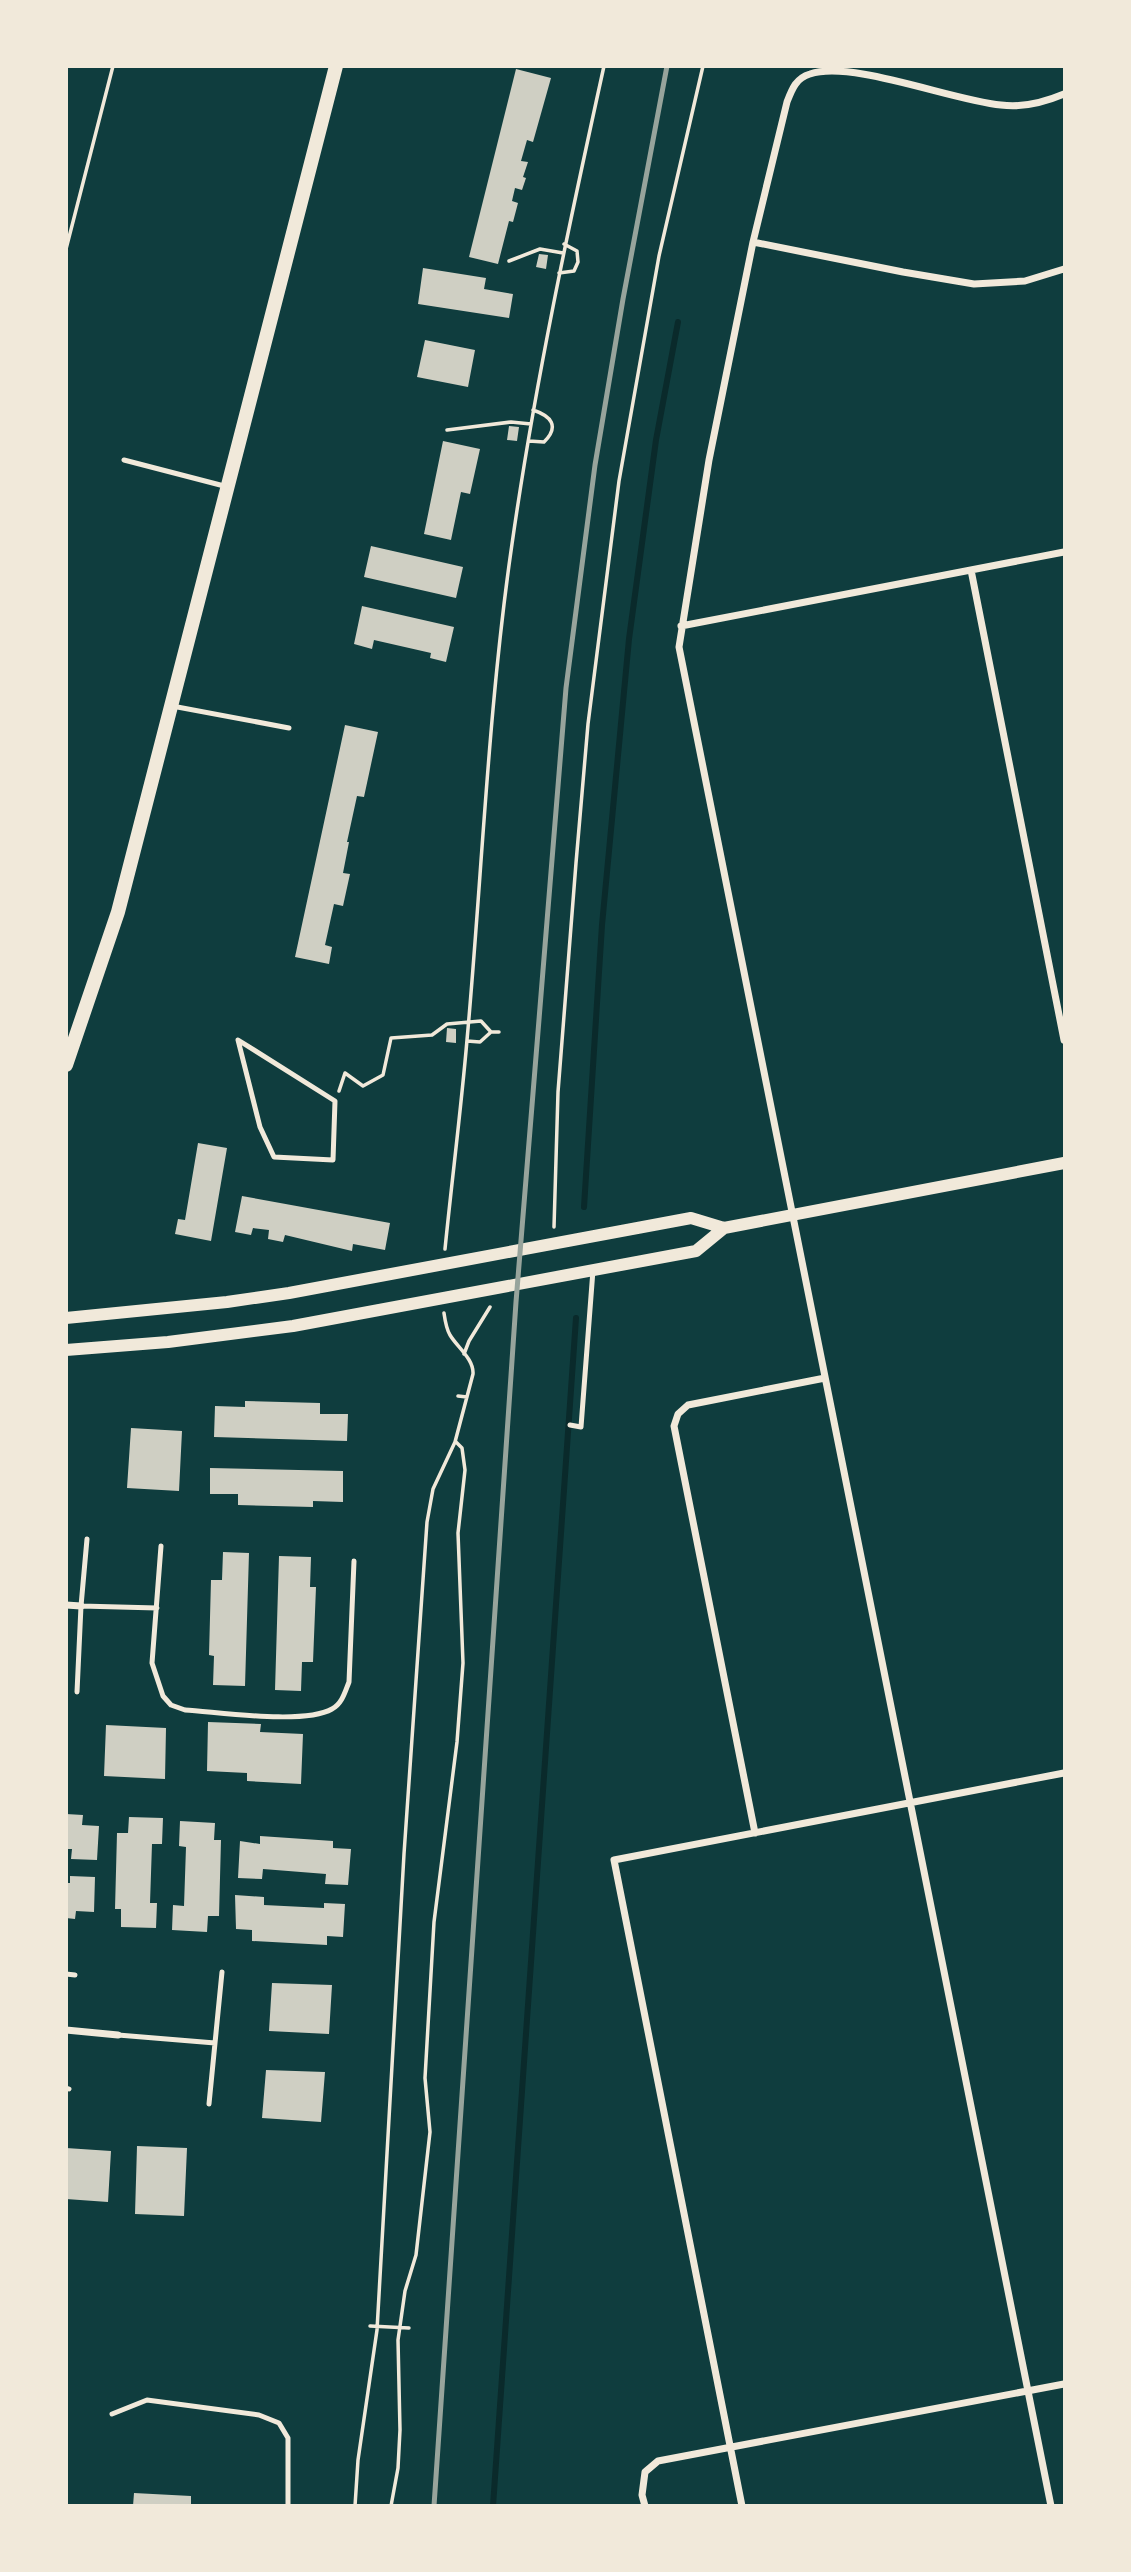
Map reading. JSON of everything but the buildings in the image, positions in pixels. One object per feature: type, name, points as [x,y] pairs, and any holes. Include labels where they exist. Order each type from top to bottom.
[{"type":"main road","points":[[66,1065],[118,912],[335,66]]},
{"type":"street","points":[[875,77],[878,66]]},
{"type":"street","points":[[1051,2505],[679,647],[709,460],[753,242],[787,102],[794,84],[808,74],[831,70],[875,77],[959,99],[1004,106],[1047,101],[1065,94]]},
{"type":"street","points":[[753,242],[974,284],[1026,281],[1065,269]]},
{"type":"street","points":[[681,626],[1065,552]]},
{"type":"street","points":[[971,570],[1065,1040]]},
{"type":"street","points":[[66,1318],[203,1305],[289,1293],[691,1218],[724,1228],[1065,1163]]},
{"type":"street","points":[[66,1350],[168,1342],[293,1326],[408,1307],[696,1251],[724,1228]]},
{"type":"street","points":[[755,1833],[674,1426],[678,1414],[688,1405],[697,1402],[825,1378]]},
{"type":"street","points":[[66,1605],[80,1606]]},
{"type":"street","points":[[742,2505],[614,1860],[1065,1773]]},
{"type":"street","points":[[66,2030],[118,2035]]},
{"type":"street","points":[[645,2505],[642,2495],[645,2472],[658,2461],[1065,2384]]},
{"type":"lane","points":[[124,460],[228,487]]},
{"type":"lane","points":[[172,706],[289,728]]},
{"type":"lane","points":[[238,1040],[324,1094],[335,1101],[332,1160],[274,1157],[260,1127],[238,1040]]},
{"type":"lane","points":[[570,1425],[580,1427],[593,1270]]},
{"type":"lane","points":[[76,1692],[80,1606],[87,1539]]},
{"type":"lane","points":[[161,1546],[152,1663],[160,1689],[171,1706],[185,1710],[289,1716],[321,1714],[335,1708],[349,1682],[355,1561]]},
{"type":"lane","points":[[80,1606],[157,1608]]},
{"type":"lane","points":[[209,2104],[222,1972]]},
{"type":"lane","points":[[66,1974],[75,1975]]},
{"type":"lane","points":[[118,2035],[215,2043]]},
{"type":"lane","points":[[112,2414],[147,2400],[259,2415],[279,2423],[288,2438],[288,2505]]},
{"type":"path","points":[[66,249],[114,66]]},
{"type":"path","points":[[544,1229],[555,1227],[558,1091],[576,863],[588,724],[619,481],[659,256],[703,66]]},
{"type":"path","points":[[559,273],[574,271],[578,262],[576,251],[564,244]]},
{"type":"path","points":[[509,261],[540,249],[563,253]]},
{"type":"path","points":[[528,441],[544,442],[552,427],[546,414],[533,410]]},
{"type":"path","points":[[447,429],[511,422],[531,424]]},
{"type":"path","points":[[335,1101],[345,1073],[363,1086],[383,1075],[391,1038],[432,1035],[447,1024],[469,1021],[481,1021],[491,1032]]},
{"type":"path","points":[[467,1041],[480,1042],[491,1032],[499,1032]]},
{"type":"path","points":[[464,1354],[468,1341],[491,1307]]},
{"type":"path","points":[[457,1396],[467,1396]]},
{"type":"path","points":[[391,2505],[398,2468],[400,2430],[400,2328],[405,2291],[416,2255],[430,2132],[425,2078],[427,2015],[434,1922],[457,1742],[463,1662],[458,1533],[465,1470],[462,1448],[455,1442]]},
{"type":"path","points":[[370,2326],[409,2328]]},
{"type":"waterway","points":[[584,1207],[602,925],[629,639],[656,440],[678,322]]},
{"type":"waterway","points":[[493,2506],[576,1318]]},
{"type":"railway","points":[[434,2506],[516,1302],[566,688],[595,465],[667,66]]}]
